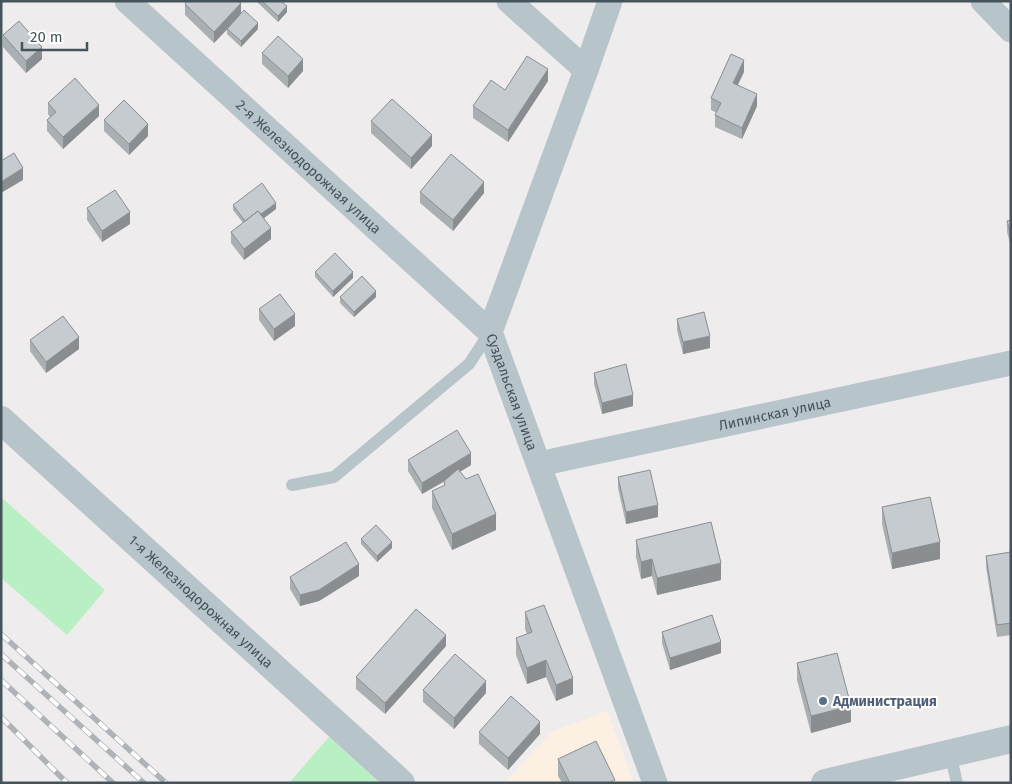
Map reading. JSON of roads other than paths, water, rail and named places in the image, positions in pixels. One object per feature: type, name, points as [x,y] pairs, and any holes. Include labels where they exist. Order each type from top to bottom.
[{"type":"street","name":"2-я Железнодорожная улица","points":[[126,1],[490,332]]},
{"type":"street","points":[[509,1],[586,70]]},
{"type":"street","name":"Суздальская улица","points":[[610,1],[490,332],[655,783]]},
{"type":"street","points":[[983,1],[1011,30]]},
{"type":"street","name":"Липинская улица","points":[[539,464],[1011,363]]},
{"type":"street","name":"1-я Железнодорожная улица","points":[[1,420],[239,646],[400,783]]},
{"type":"street","points":[[825,783],[1011,739]]},
{"type":"lane","points":[[292,485],[334,477],[469,364],[490,332]]},
{"type":"lane","points":[[950,753],[957,783]]},
{"type":"railway","points":[[1,634],[166,783]]},
{"type":"railway","points":[[1,654],[144,783]]},
{"type":"railway","points":[[1,680],[113,783]]},
{"type":"railway","points":[[1,717],[67,783]]},
{"type":"place","name":"Администрация","points":[[823,701]]}]
